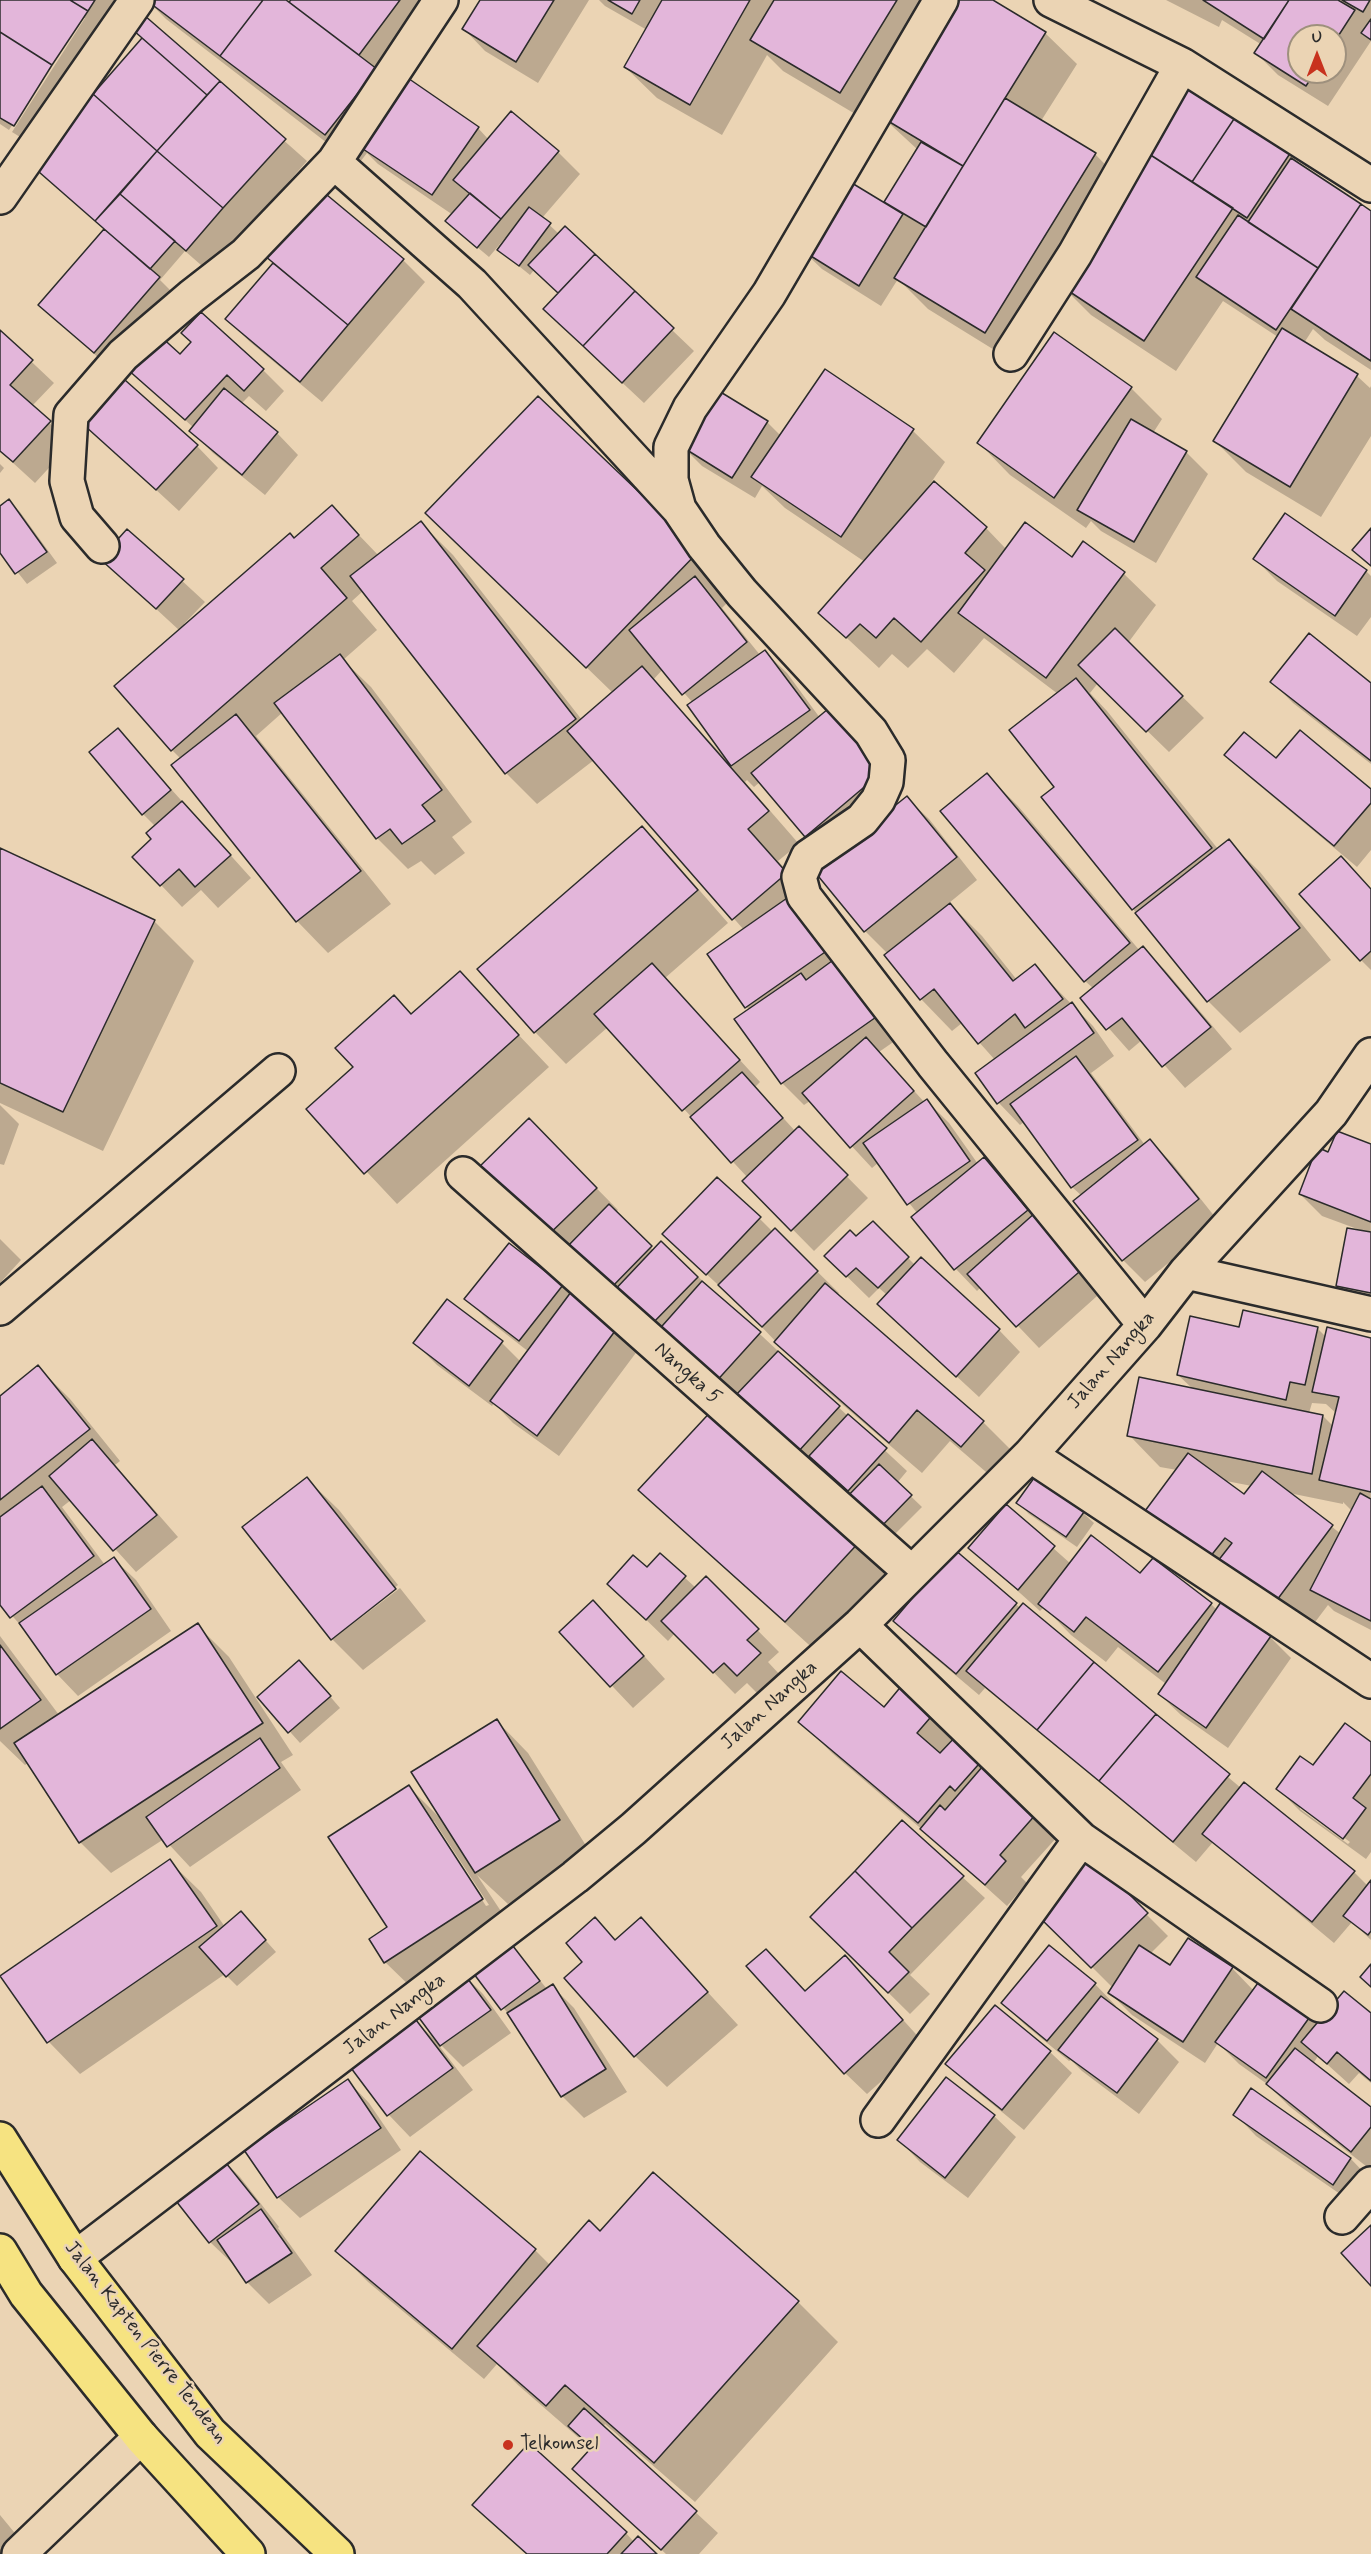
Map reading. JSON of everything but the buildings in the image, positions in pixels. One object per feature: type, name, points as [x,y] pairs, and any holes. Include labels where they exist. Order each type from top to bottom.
[{"type":"main road","name":"Jalan Kapten Pierre Tendean","points":[[0,2139],[75,2258],[210,2433],[337,2554]]},
{"type":"main road","points":[[0,2251],[26,2294],[141,2437],[248,2554]]},
{"type":"street","points":[[0,197],[137,0]]},
{"type":"street","points":[[102,546],[77,517],[67,481],[70,415],[123,355],[192,296],[246,254],[334,162],[441,0]]},
{"type":"street","points":[[679,509],[671,480],[671,447],[690,408],[769,294],[941,0]]},
{"type":"street","points":[[1051,0],[1182,65],[1371,185]]},
{"type":"street","points":[[1011,354],[1075,254],[1182,65]]},
{"type":"street","points":[[334,162],[472,284],[679,509],[742,593],[871,732],[888,760],[886,782],[878,800],[862,820],[808,857],[799,877],[804,896],[933,1064],[1145,1325]]},
{"type":"street","name":"Jalan Nangka","points":[[75,2258],[575,1877],[633,1829],[860,1625],[1030,1455],[1145,1325],[1186,1272],[1331,1113],[1371,1055]]},
{"type":"street","points":[[0,1308],[278,1071]]},
{"type":"street","name":"Nangka 5","points":[[463,1174],[912,1573]]},
{"type":"street","points":[[1186,1272],[1371,1314]]},
{"type":"street","points":[[1030,1455],[1371,1681]]},
{"type":"street","points":[[860,1625],[1081,1839],[1320,2005]]},
{"type":"street","points":[[878,2120],[1081,1839]]},
{"type":"street","points":[[1342,2217],[1371,2184]]},
{"type":"street","points":[[19,2554],[141,2437]]},
{"type":"place","name":"Telkomsel","points":[[508,2445]]}]
